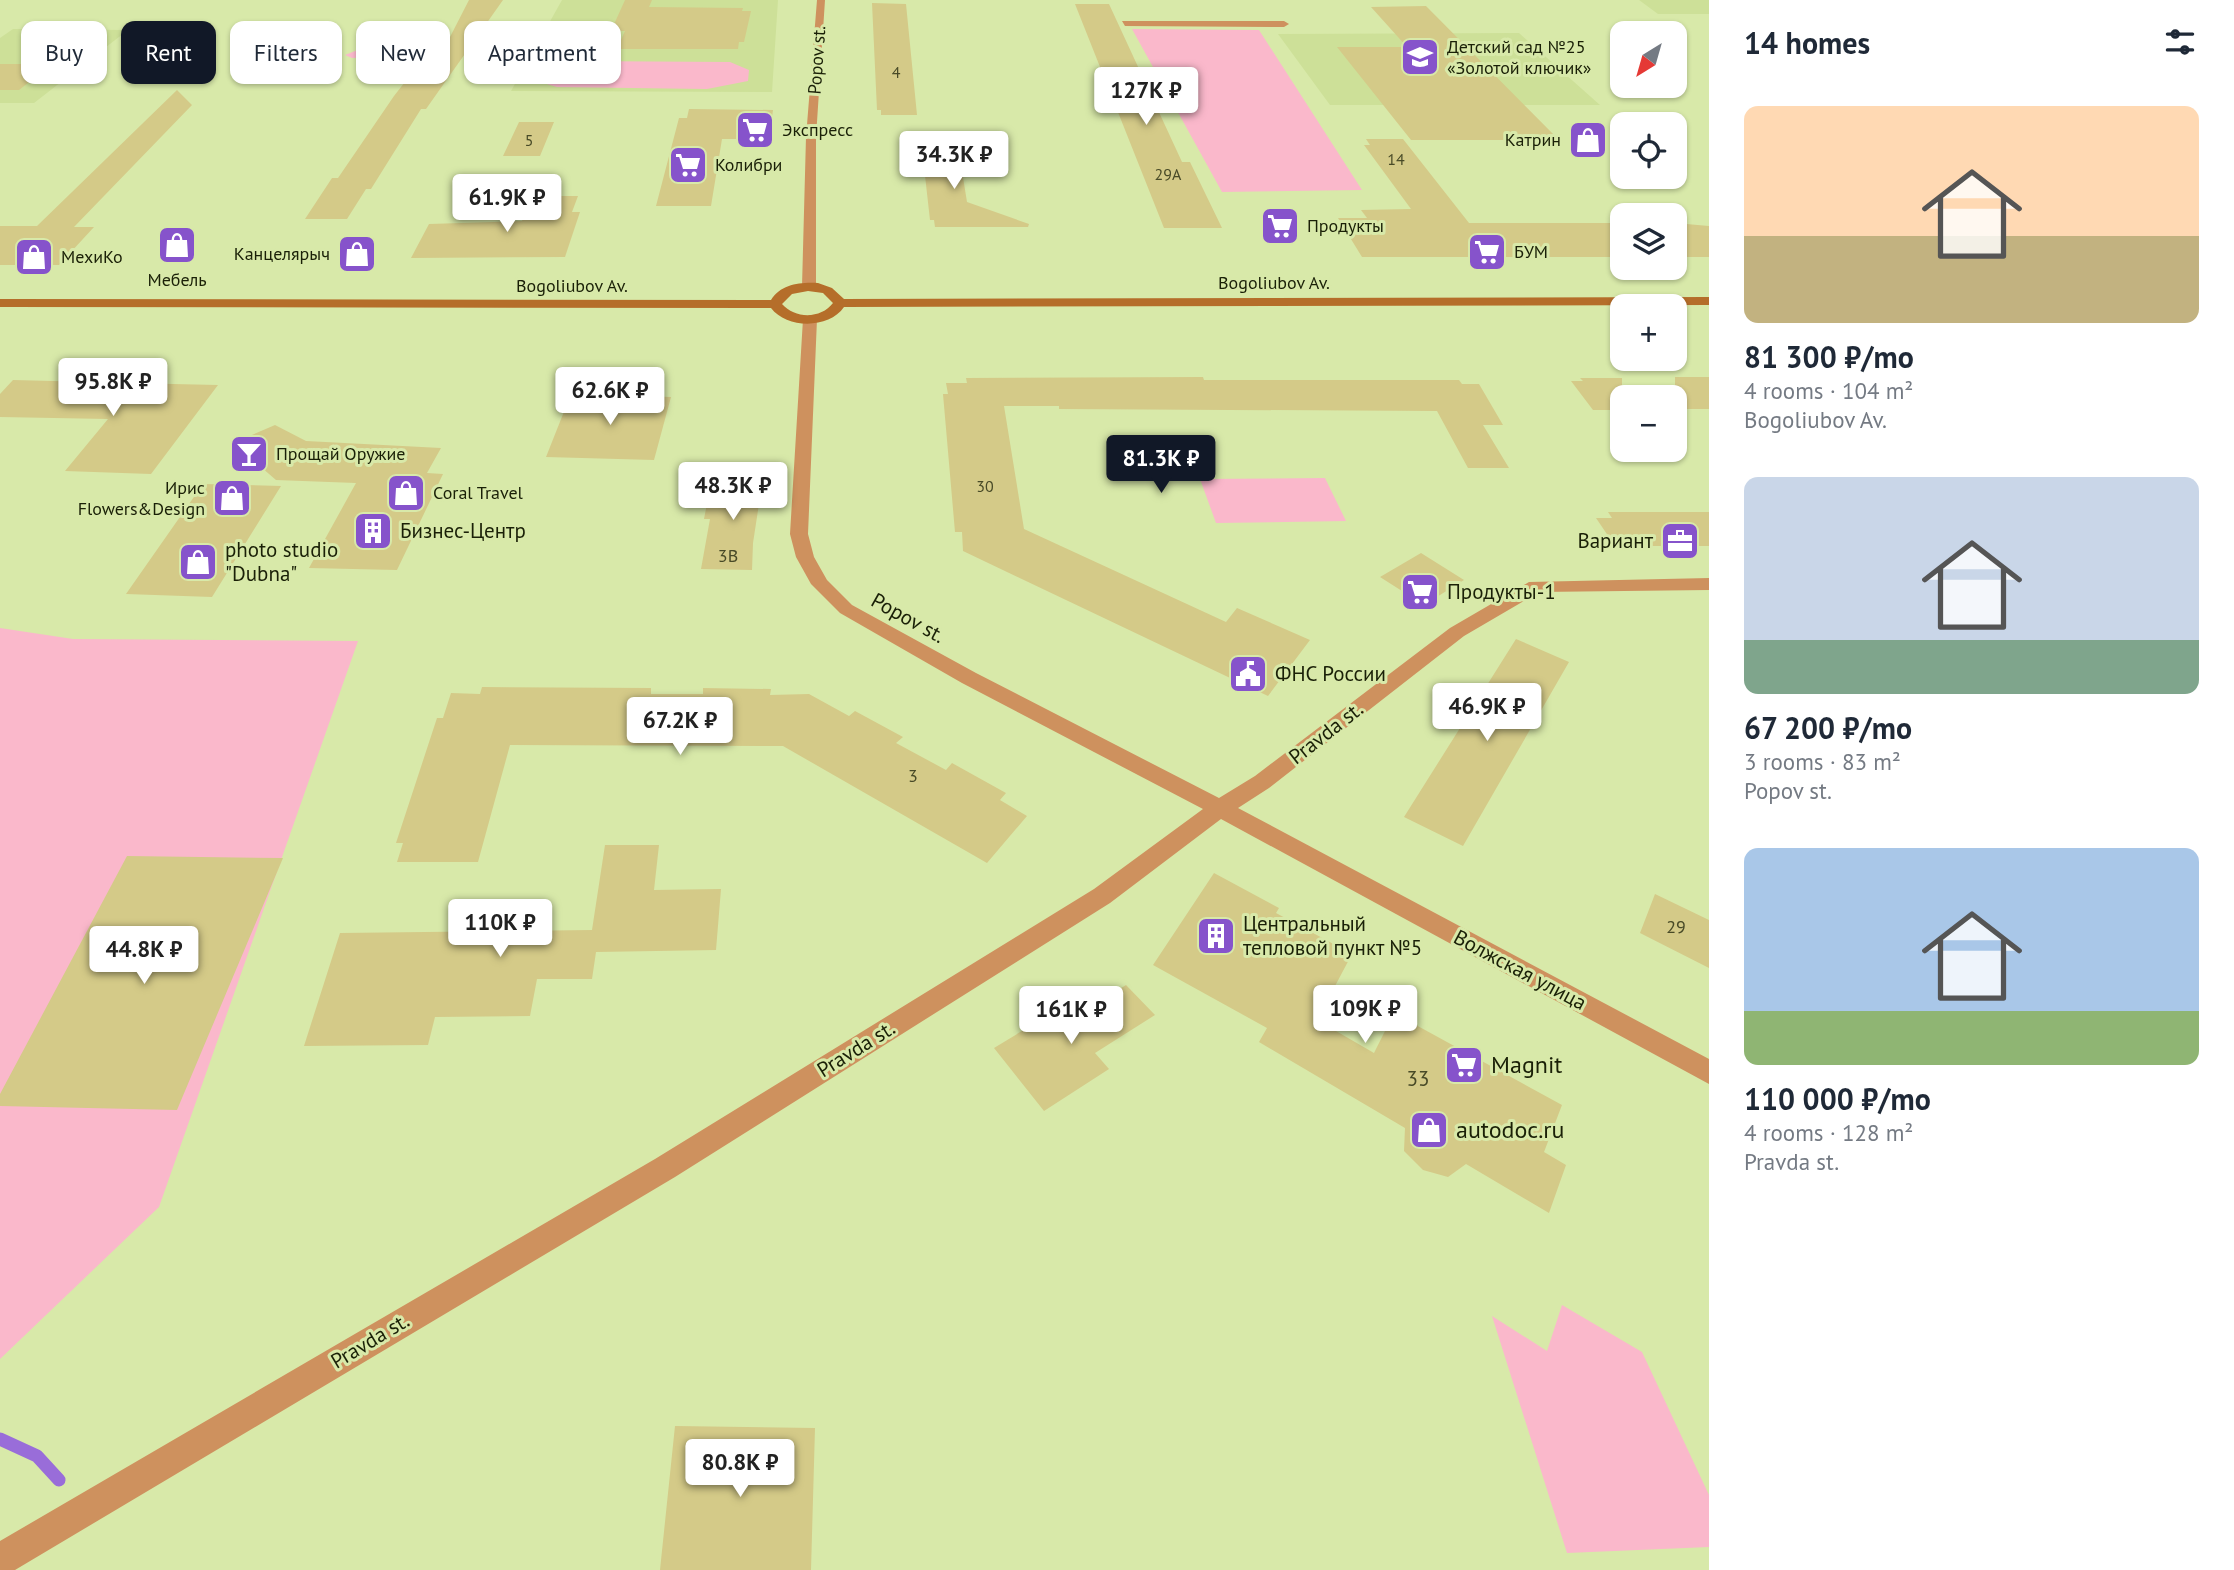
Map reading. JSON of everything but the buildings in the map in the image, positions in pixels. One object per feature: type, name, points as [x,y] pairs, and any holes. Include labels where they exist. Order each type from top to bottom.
[{"type":"main road","points":[[809,287],[831,292],[839,303],[831,313],[810,319],[786,315],[775,304],[785,292],[809,287]]},
{"type":"main road","name":"Bogoliubov Av.","points":[[839,303],[1709,301]]},
{"type":"main road","name":"Bogoliubov Av.","points":[[0,303],[775,304]]},
{"type":"street","name":"Popov st.","points":[[809,287],[811,137],[821,0]]},
{"type":"street","points":[[1125,23],[1284,24]]},
{"type":"street","name":"Popov st.","points":[[810,319],[799,534],[805,557],[820,584],[846,610],[1220,808]]},
{"type":"street","name":"Pravda st.","points":[[0,1560],[665,1168],[1102,896],[1220,808],[1262,782],[1457,632],[1535,586],[1709,584]]},
{"type":"street","name":"Волжская улица","points":[[1220,808],[1709,1072]]},
{"type":"shaded area","points":[[562,0],[778,0],[772,92],[511,91],[515,84],[621,84],[621,21],[550,21]]},
{"type":"shaded area","points":[[1639,0],[1709,0],[1709,14],[1658,14]]},
{"type":"shaded area","points":[[13,29],[21,29],[21,84],[58,84],[34,103],[0,103],[0,38]]},
{"type":"shaded area","points":[[1132,29],[1259,30],[1362,190],[1222,192]]},
{"type":"shaded area","points":[[107,30],[121,30],[121,35],[107,46]]},
{"type":"shaded area","name":"Детский сад №25 «Золотой ключик»","points":[[1519,33],[1600,105],[1330,105],[1278,34]]},
{"type":"shaded area","points":[[356,51],[356,58],[345,55]]},
{"type":"shaded area","points":[[621,61],[730,62],[749,70],[748,81],[707,89],[557,87],[547,84],[621,84]]},
{"type":"shaded area","points":[[1325,478],[1346,521],[1216,523],[1200,479]]},
{"type":"shaded area","points":[[0,628],[73,639],[358,641],[159,1207],[0,1359]]},
{"type":"shaded area","points":[[1562,1305],[1642,1352],[1709,1495],[1709,1547],[1567,1553],[1492,1316],[1547,1351]]},
{"type":"waterway","points":[[0,1439],[37,1456],[59,1480]]},
{"type":"place","name":"Детский сад №25 «Золотой ключик»","points":[[1420,57]]},
{"type":"place","name":"Экспресс","points":[[755,130]]},
{"type":"place","name":"Катрин","points":[[1588,140]]},
{"type":"place","name":"Колибри","points":[[688,165]]},
{"type":"place","name":"Продукты","points":[[1280,226]]},
{"type":"place","name":"Мебель","points":[[177,245]]},
{"type":"place","name":"БУМ","points":[[1487,252]]},
{"type":"place","name":"Канцелярыч","points":[[357,254]]},
{"type":"place","name":"МехиКо","points":[[34,257]]},
{"type":"place","name":"Прощай Оружие","points":[[249,454]]},
{"type":"place","name":"Coral Travel","points":[[406,493]]},
{"type":"place","name":"Ирис Flowers&Design","points":[[232,498]]},
{"type":"place","name":"Бизнес-Центр","points":[[373,531]]},
{"type":"place","name":"Вариант","points":[[1680,541]]},
{"type":"place","name":"photo studio \"Dubna\"","points":[[198,562]]},
{"type":"place","name":"Продукты-1","points":[[1420,592]]},
{"type":"place","name":"ФНС России","points":[[1248,674]]},
{"type":"place","name":"Центральный тепловой пункт №5","points":[[1216,936]]},
{"type":"place","name":"Magnit","points":[[1464,1065]]},
{"type":"place","name":"autodoc.ru","points":[[1429,1130]]}]
